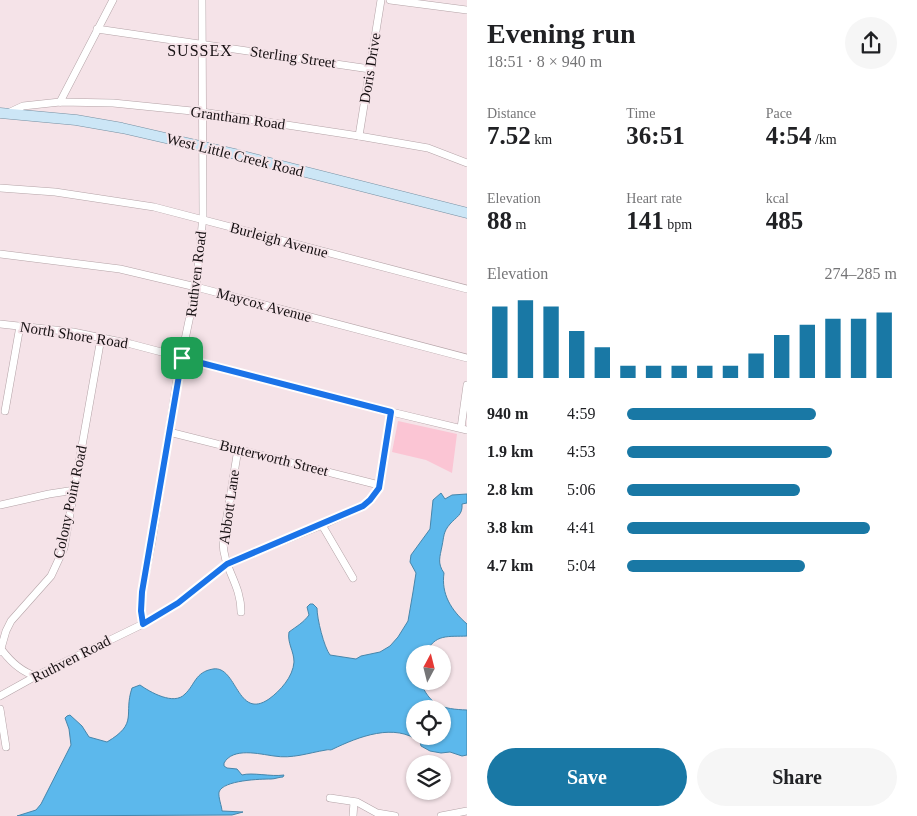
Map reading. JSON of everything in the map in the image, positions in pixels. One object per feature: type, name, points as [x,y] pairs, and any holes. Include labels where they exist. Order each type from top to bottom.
[{"type":"main road","name":"West Little Creek Road","points":[[3,113],[76,120],[122,128],[202,146],[467,213]]},
{"type":"street","points":[[60,102],[113,0]]},
{"type":"street","name":"Ruthven Road","points":[[0,696],[36,676],[143,624],[141,611],[142,592],[196,287],[202,220],[202,0]]},
{"type":"street","name":"Doris Drive","points":[[360,136],[381,0]]},
{"type":"street","points":[[390,0],[467,10]]},
{"type":"street","name":"Sterling Street","points":[[97,29],[370,69]]},
{"type":"street","name":"Grantham Road","points":[[3,113],[23,106],[60,102],[113,103],[202,112],[428,148],[467,163]]},
{"type":"street","name":"Burleigh Avenue","points":[[0,188],[55,192],[154,207],[467,289]]},
{"type":"street","name":"Maycox Avenue","points":[[0,254],[120,269],[467,358]]},
{"type":"street","name":"North Shore Road","points":[[0,324],[73,332],[101,338],[464,429]]},
{"type":"street","points":[[5,411],[20,326]]},
{"type":"street","name":"Colony Point Road","points":[[36,676],[27,673],[14,664],[0,651],[11,621],[51,576],[61,557],[75,490],[101,338]]},
{"type":"street","points":[[464,429],[467,385]]},
{"type":"street","points":[[143,624],[178,603],[227,564],[363,506],[375,495],[379,486],[391,412]]},
{"type":"street","name":"Butterworth Street","points":[[169,432],[379,486]]},
{"type":"street","name":"Abbott Lane","points":[[238,449],[222,541],[227,564],[238,590],[241,612]]},
{"type":"street","points":[[0,506],[49,494],[75,490]]},
{"type":"street","points":[[322,525],[352,578]]},
{"type":"street","points":[[0,709],[6,747]]},
{"type":"street","points":[[330,798],[354,802],[377,813],[395,816]]},
{"type":"street","points":[[353,816],[354,802]]},
{"type":"street","points":[[441,816],[467,811]]},
{"type":"shaded area","points":[[398,421],[457,434],[452,473],[426,460],[392,452]]},
{"type":"water","points":[[441,493],[445,499],[452,495],[467,494],[467,503],[462,504],[460,513],[445,532],[440,566],[444,573],[444,588],[448,601],[467,624],[467,636],[438,639],[431,645],[406,645],[406,690],[425,690],[432,700],[406,700],[406,735],[388,732],[365,736],[331,750],[294,756],[281,757],[254,753],[234,755],[228,758],[224,766],[237,769],[242,775],[284,775],[274,779],[235,783],[222,788],[219,794],[222,811],[243,812],[232,815],[17,816],[36,810],[41,804],[71,745],[69,729],[65,718],[67,716],[70,715],[82,726],[89,737],[107,742],[127,724],[132,688],[140,685],[162,697],[175,699],[185,694],[202,673],[213,669],[221,670],[227,675],[250,703],[258,704],[269,699],[289,678],[294,662],[289,632],[309,615],[307,607],[310,604],[317,608],[321,633],[330,655],[356,659],[380,652],[390,646],[408,621],[416,573],[410,562],[411,555],[430,529],[433,500]]},
{"type":"water","points":[[451,709],[467,710],[467,755],[462,756],[450,752],[430,751],[421,746],[451,745]]},
{"type":"district","name":"SUSSEX","points":[[200,50]]},
{"type":"route","points":[[182,358],[391,412],[379,488],[375,495],[363,506],[267,548],[236,559],[220,569],[178,603],[143,624],[141,611],[142,592],[182,358]]}]
